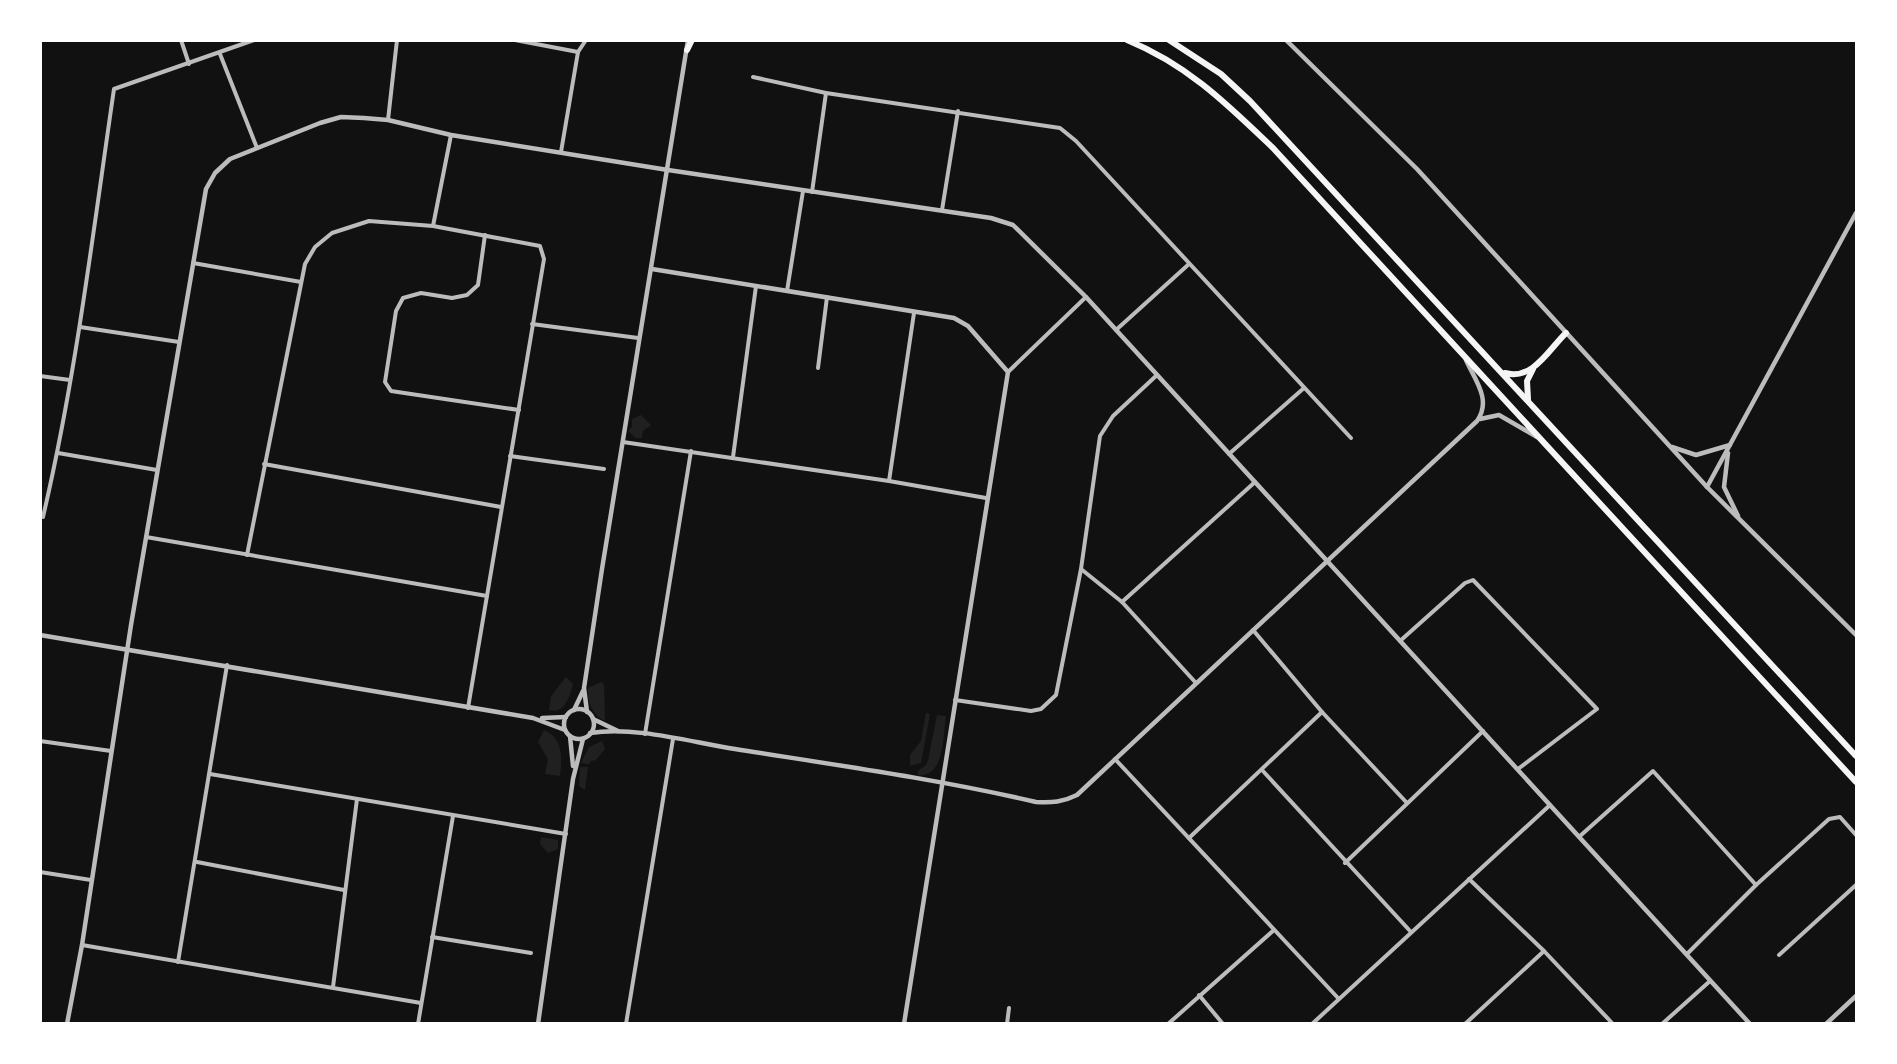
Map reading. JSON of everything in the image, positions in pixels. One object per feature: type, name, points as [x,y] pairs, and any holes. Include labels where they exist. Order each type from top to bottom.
[{"type":"main road","points":[[687,50],[689,40]]},
{"type":"main road","points":[[1128,40],[1176,64],[1208,86],[1273,148],[1857,782]]},
{"type":"main road","points":[[1169,40],[1221,74],[1250,101],[1857,756]]},
{"type":"main road","points":[[1504,373],[1522,375],[1533,368],[1566,333]]},
{"type":"main road","points":[[1529,400],[1527,381],[1533,368]]},
{"type":"street","points":[[181,40],[189,64]]},
{"type":"street","points":[[43,517],[58,453],[80,327],[114,88],[220,54],[254,40]]},
{"type":"street","points":[[388,120],[397,40]]},
{"type":"street","points":[[515,40],[578,52]]},
{"type":"street","points":[[561,152],[578,52],[586,40]]},
{"type":"street","points":[[1286,40],[1417,169],[1707,487],[1857,635]]},
{"type":"street","points":[[624,733],[593,719],[586,712],[584,688],[638,338],[652,269],[687,50]]},
{"type":"street","points":[[220,54],[257,148]]},
{"type":"street","points":[[753,77],[826,93],[958,111],[1055,127],[1067,132],[1351,438]]},
{"type":"street","points":[[812,192],[826,93]]},
{"type":"street","points":[[942,210],[958,111]]},
{"type":"street","points":[[67,1023],[82,945],[127,649],[206,189],[215,172],[230,159],[341,117],[388,120],[451,135],[803,191],[942,210],[1002,220],[1013,225],[1086,297],[1750,1023]]},
{"type":"street","points":[[433,226],[451,135]]},
{"type":"street","points":[[787,291],[803,191]]},
{"type":"street","points":[[1707,487],[1857,213]]},
{"type":"street","points":[[247,555],[305,264],[315,247],[332,233],[369,221],[433,226],[540,246],[544,259],[468,708]]},
{"type":"street","points":[[485,235],[478,285],[467,295],[452,298],[421,293],[403,298],[396,311],[385,382],[391,391],[519,410]]},
{"type":"street","points":[[193,263],[302,282]]},
{"type":"street","points":[[1116,330],[1189,264]]},
{"type":"street","points":[[652,269],[961,320],[1008,372]]},
{"type":"street","points":[[733,457],[756,286]]},
{"type":"street","points":[[818,368],[827,297]]},
{"type":"street","points":[[904,1023],[986,498],[1008,372],[1086,297]]},
{"type":"street","points":[[889,481],[914,313]]},
{"type":"street","points":[[532,324],[638,338]]},
{"type":"street","points":[[80,327],[179,342]]},
{"type":"street","points":[[590,733],[624,733],[673,739],[942,783],[1036,802],[1060,802],[1077,795],[1478,420],[1484,409],[1484,399],[1465,358]]},
{"type":"street","points":[[954,700],[1031,711],[1041,709],[1050,702],[1060,686],[1081,569],[1100,436],[1113,416],[1157,375]]},
{"type":"street","points":[[40,376],[70,380]]},
{"type":"street","points":[[1230,454],[1304,388]]},
{"type":"street","points":[[1478,420],[1499,415],[1538,438]]},
{"type":"street","points":[[623,442],[889,481],[986,498]]},
{"type":"street","points":[[1670,447],[1696,454],[1730,446]]},
{"type":"street","points":[[1730,446],[1724,487],[1740,521]]},
{"type":"street","points":[[645,735],[691,451]]},
{"type":"street","points":[[58,453],[157,470]]},
{"type":"street","points":[[510,456],[604,469]]},
{"type":"street","points":[[264,464],[501,507]]},
{"type":"street","points":[[1122,602],[1255,482]]},
{"type":"street","points":[[146,537],[487,596]]},
{"type":"street","points":[[1081,569],[1122,602],[1196,683]]},
{"type":"street","points":[[1400,641],[1465,583],[1473,580],[1597,709],[1518,769]]},
{"type":"street","points":[[1253,629],[1322,712],[1407,803]]},
{"type":"street","points":[[40,635],[533,718],[566,717],[573,711],[584,688]]},
{"type":"street","points":[[178,962],[197,862],[227,665]]},
{"type":"street","points":[[573,711],[586,712]]},
{"type":"street","points":[[1189,838],[1322,712]]},
{"type":"street","points":[[565,730],[566,717]]},
{"type":"street","points":[[533,718],[565,730],[570,736],[573,779]]},
{"type":"street","points":[[538,1023],[573,779],[583,739],[590,733],[593,719]]},
{"type":"street","points":[[1345,863],[1483,731]]},
{"type":"street","points":[[570,736],[583,739]]},
{"type":"street","points":[[626,1023],[673,739]]},
{"type":"street","points":[[40,741],[111,751]]},
{"type":"street","points":[[1115,759],[1338,998]]},
{"type":"street","points":[[1262,770],[1345,863],[1411,932]]},
{"type":"street","points":[[1580,836],[1653,771],[1756,885]]},
{"type":"street","points":[[210,774],[566,834]]},
{"type":"street","points":[[333,987],[357,799]]},
{"type":"street","points":[[1312,1023],[1551,805]]},
{"type":"street","points":[[418,1023],[453,816]]},
{"type":"street","points":[[1687,954],[1756,885],[1829,819],[1840,817],[1857,835]]},
{"type":"street","points":[[197,862],[344,890]]},
{"type":"street","points":[[40,872],[91,880]]},
{"type":"street","points":[[1469,879],[1544,951],[1613,1023]]},
{"type":"street","points":[[1779,955],[1857,885]]},
{"type":"street","points":[[1168,1023],[1274,930]]},
{"type":"street","points":[[432,937],[531,953]]},
{"type":"street","points":[[82,945],[421,1002]]},
{"type":"street","points":[[1465,1023],[1544,951]]},
{"type":"street","points":[[1662,1023],[1710,981]]},
{"type":"street","points":[[1199,995],[1223,1023]]},
{"type":"street","points":[[1826,1023],[1857,996]]},
{"type":"street","points":[[1007,1023],[1009,1008]]},
{"type":"shaded area","points":[[641,415],[651,425],[643,431],[642,438],[636,438],[628,431],[632,427],[632,419]]},
{"type":"shaded area","points":[[566,677],[573,684],[566,703],[559,710],[549,710],[551,696]]},
{"type":"shaded area","points":[[601,682],[604,684],[605,721],[594,712],[588,698],[588,688]]},
{"type":"shaded area","points":[[926,713],[930,714],[921,763],[910,766],[910,755],[921,741]]},
{"type":"shaded area","points":[[937,715],[946,716],[941,754],[933,770],[927,774],[918,775],[918,771],[926,765],[928,760]]},
{"type":"shaded area","points":[[544,730],[555,738],[558,744],[561,756],[560,776],[545,774],[548,759],[538,742]]},
{"type":"shaded area","points":[[602,741],[605,749],[595,761],[592,760],[589,764],[581,763],[589,747]]},
{"type":"shaded area","points":[[580,767],[588,767],[585,790],[579,786]]},
{"type":"shaded area","points":[[541,837],[558,840],[558,849],[548,853],[540,844]]}]
